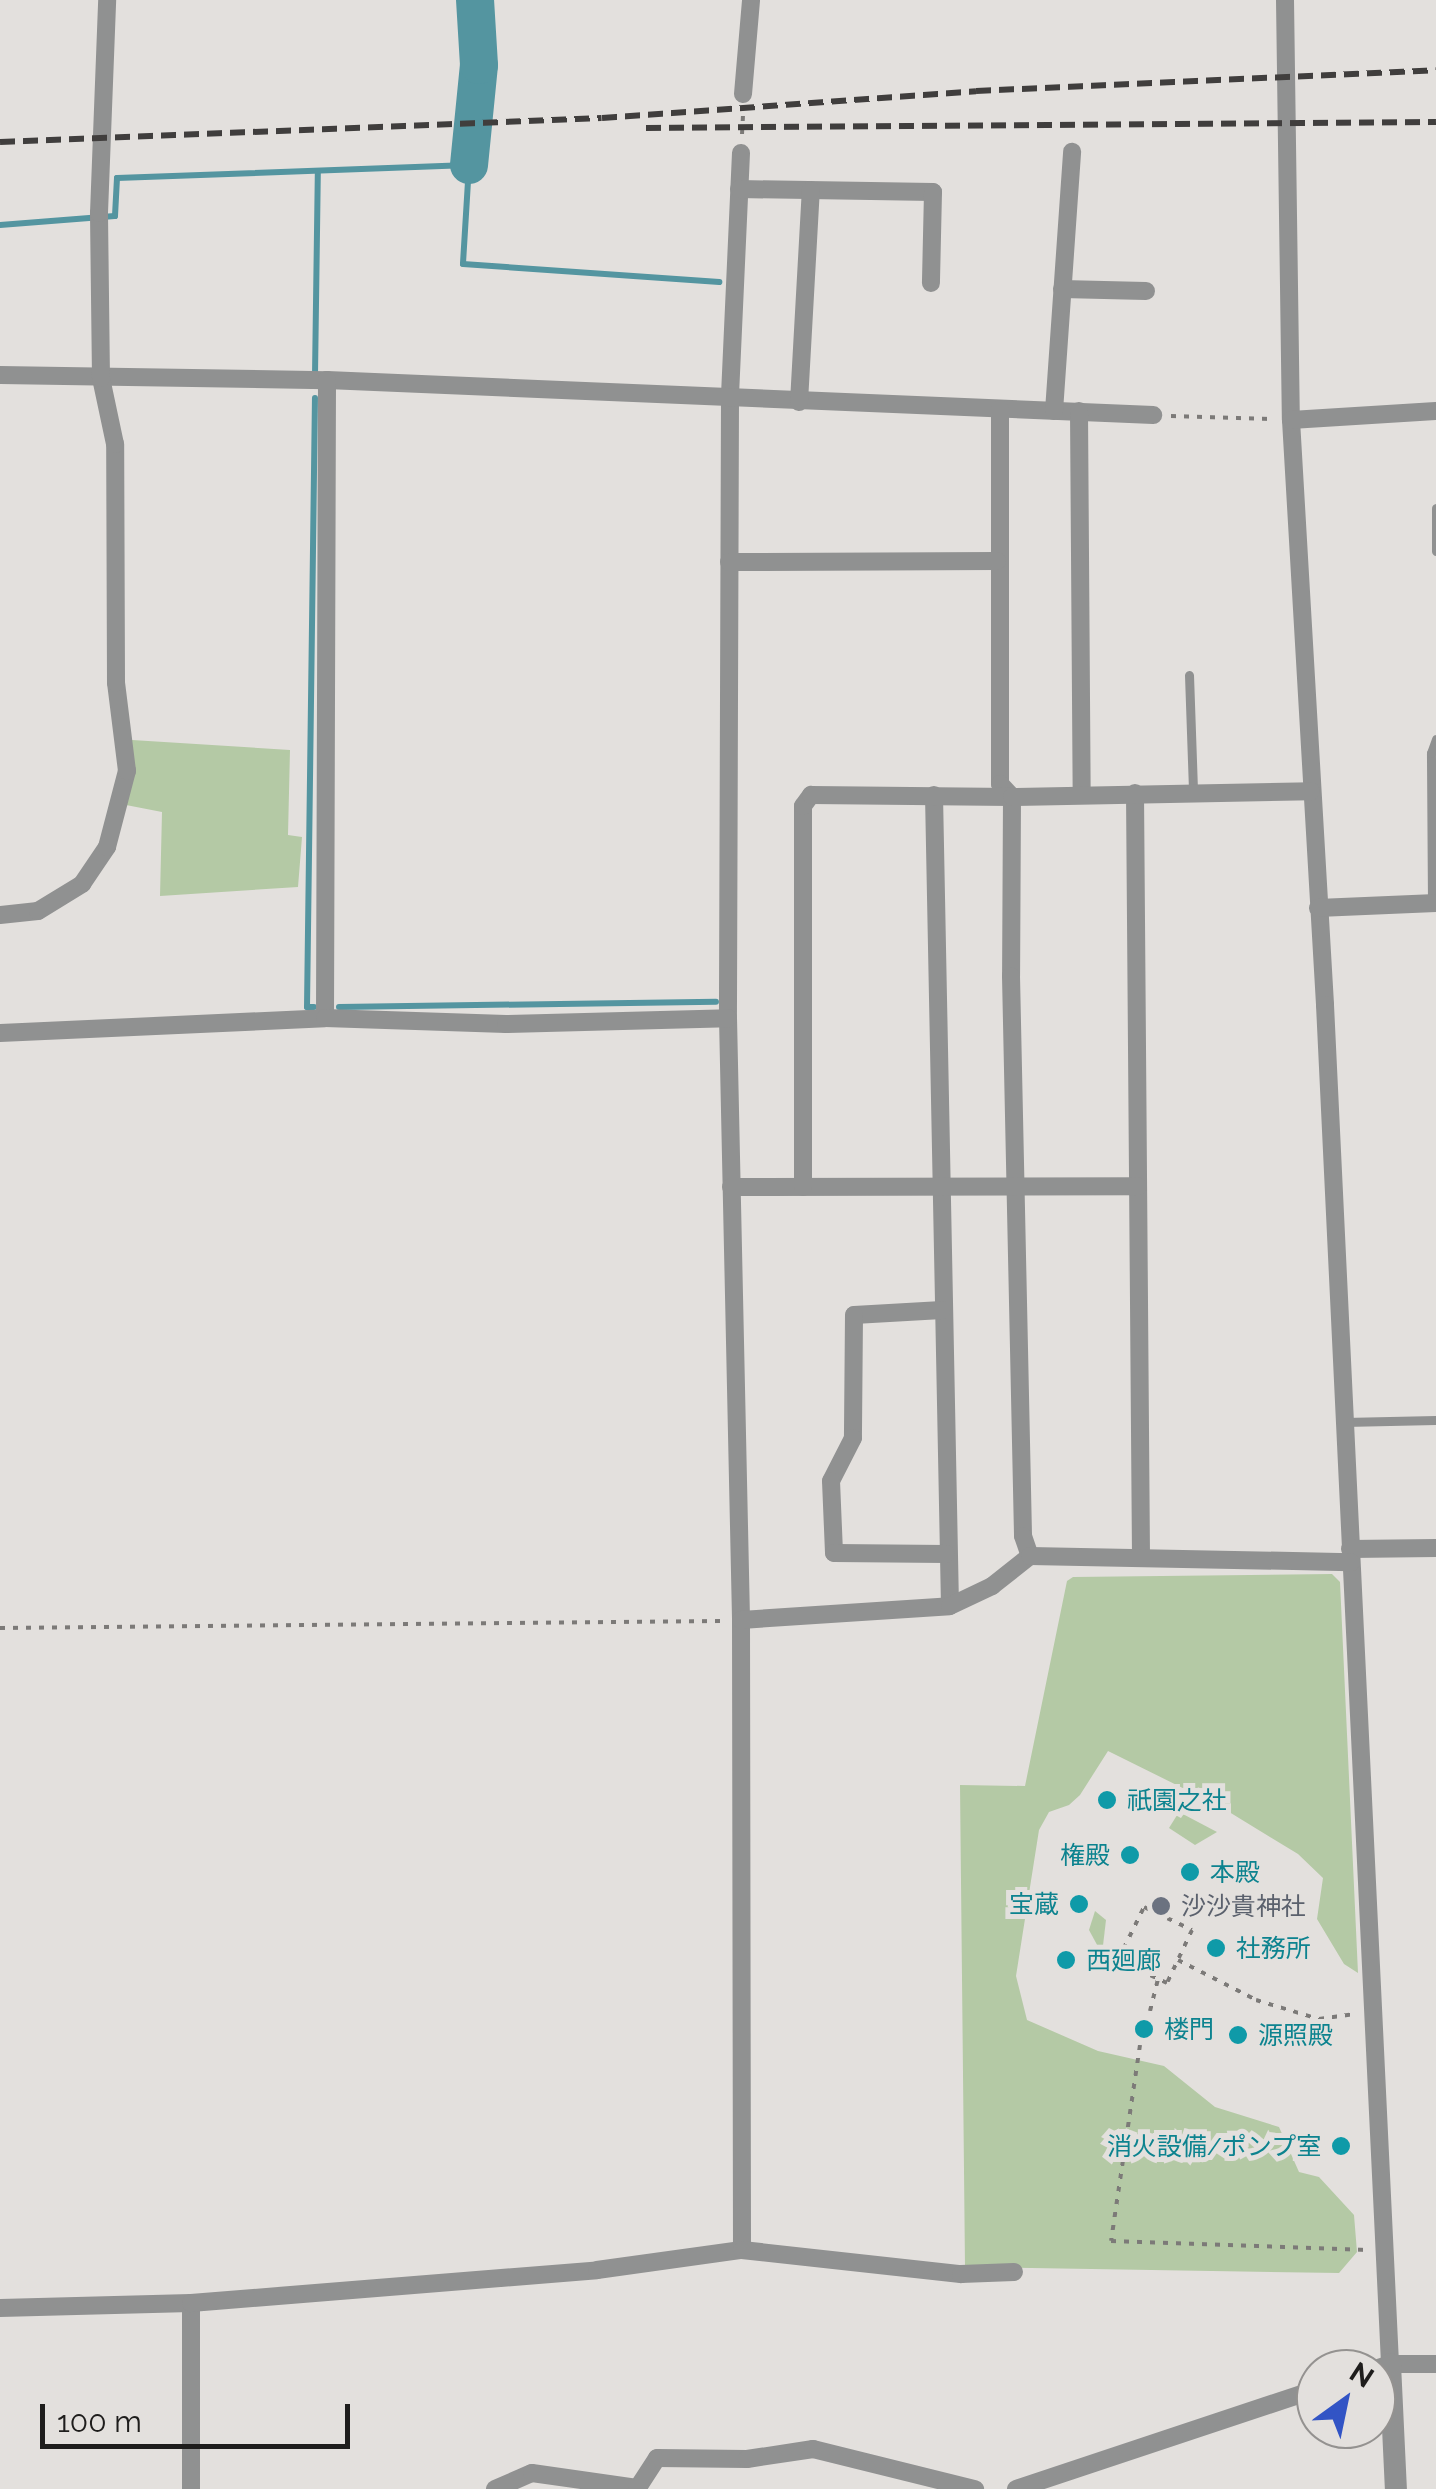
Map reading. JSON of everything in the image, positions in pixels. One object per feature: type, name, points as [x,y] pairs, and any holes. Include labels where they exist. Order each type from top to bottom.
[{"type":"street","points":[[0,915],[38,910],[82,884],[107,847],[124,796],[128,755],[116,683],[115,444],[101,378],[99,218],[107,0]]},
{"type":"street","points":[[743,94],[751,0]]},
{"type":"street","points":[[1285,0],[1291,420],[1374,2011],[1383,2250],[1382,2349]]},
{"type":"street","points":[[1054,411],[1072,152]]},
{"type":"street","points":[[741,153],[730,400],[728,1018],[741,1620],[742,2250]]},
{"type":"street","points":[[739,189],[933,192],[931,283]]},
{"type":"street","points":[[799,402],[811,190]]},
{"type":"street","points":[[1062,288],[1146,292]]},
{"type":"street","points":[[0,375],[327,380],[1153,415]]},
{"type":"street","points":[[325,1018],[327,380]]},
{"type":"street","points":[[1000,409],[1000,784],[1012,797],[1023,1536],[1030,1556]]},
{"type":"street","points":[[1080,411],[1082,794]]},
{"type":"street","points":[[1291,420],[1436,411]]},
{"type":"street","points":[[729,562],[997,560]]},
{"type":"street","points":[[803,1187],[802,806],[811,795],[1012,797],[1311,790]]},
{"type":"street","points":[[1136,793],[1141,1556]]},
{"type":"street","points":[[934,795],[950,1606]]},
{"type":"street","points":[[1318,908],[1434,903]]},
{"type":"street","points":[[0,1034],[325,1018],[506,1024],[728,1018]]},
{"type":"street","points":[[731,1188],[1138,1186]]},
{"type":"street","points":[[942,1310],[854,1315],[853,1438],[831,1480],[834,1553],[946,1554]]},
{"type":"street","points":[[741,1620],[950,1606],[992,1586],[1030,1556],[1351,1555],[1436,1548]]},
{"type":"street","points":[[0,2308],[191,2303],[597,2270],[742,2250],[961,2274],[1014,2272]]},
{"type":"street","points":[[191,2303],[191,2489]]},
{"type":"street","points":[[1396,2366],[1436,2364]]},
{"type":"street","points":[[1016,2489],[1296,2396]]},
{"type":"street","points":[[495,2489],[532,2474],[637,2488],[657,2458],[747,2458],[812,2449],[975,2489]]},
{"type":"street","points":[[1391,2449],[1396,2489]]},
{"type":"lane","points":[[1436,508],[1436,551]]},
{"type":"lane","points":[[1188,675],[1192,792]]},
{"type":"lane","points":[[1434,903],[1431,753],[1436,739]]},
{"type":"lane","points":[[1344,1422],[1436,1420]]},
{"type":"path","points":[[1153,415],[1291,420]]},
{"type":"path","points":[[0,1628],[741,1620]]},
{"type":"path","points":[[1144,1907],[1192,1930],[1178,1960],[1166,1983],[1118,1960],[1144,1907]]},
{"type":"path","points":[[1178,1960],[1256,2000],[1320,2019],[1374,2011]]},
{"type":"path","points":[[1150,2011],[1158,1979]]},
{"type":"path","points":[[1140,2045],[1112,2241],[1383,2250]]},
{"type":"green space","points":[[132,740],[290,750],[288,835],[302,837],[298,887],[160,896],[162,812],[126,805]]},
{"type":"green space","name":"沙沙貴神社","points":[[1332,1574],[1340,1582],[1358,1973],[1344,1964],[1317,1919],[1323,1878],[1298,1854],[1221,1807],[1108,1751],[1080,1795],[1069,1805],[1049,1812],[1039,1830],[1016,1976],[1027,2020],[1098,2051],[1164,2066],[1215,2107],[1279,2127],[1299,2172],[1319,2177],[1354,2215],[1357,2252],[1339,2273],[965,2267],[960,1785],[1025,1786],[1067,1581],[1073,1577]]},
{"type":"green space","points":[[1179,1812],[1217,1832],[1195,1845],[1169,1828]]},
{"type":"green space","points":[[1095,1911],[1106,1920],[1102,1954],[1089,1930]]},
{"type":"waterway","points":[[469,165],[479,65],[475,0]]},
{"type":"waterway","points":[[0,225],[115,216],[117,178],[469,165],[463,264],[719,282]]},
{"type":"waterway","points":[[315,375],[318,172]]},
{"type":"waterway","points":[[314,1007],[307,1007],[315,398]]},
{"type":"waterway","points":[[339,1007],[716,1002]]},
{"type":"railway","points":[[0,142],[602,118],[976,91],[1436,70]]},
{"type":"railway","points":[[646,128],[1436,122]]},
{"type":"place","name":"祇園之社","points":[[1107,1800]]},
{"type":"place","name":"権殿","points":[[1130,1855]]},
{"type":"place","name":"本殿","points":[[1190,1872]]},
{"type":"place","name":"宝蔵","points":[[1079,1904]]},
{"type":"place","name":"沙沙貴神社","points":[[1161,1906]]},
{"type":"place","name":"社務所","points":[[1216,1948]]},
{"type":"place","name":"西廻廊","points":[[1066,1960]]},
{"type":"place","name":"楼門","points":[[1144,2029]]},
{"type":"place","name":"源照殿","points":[[1238,2035]]},
{"type":"place","name":"消火設備/ポンプ室","points":[[1341,2146]]}]
